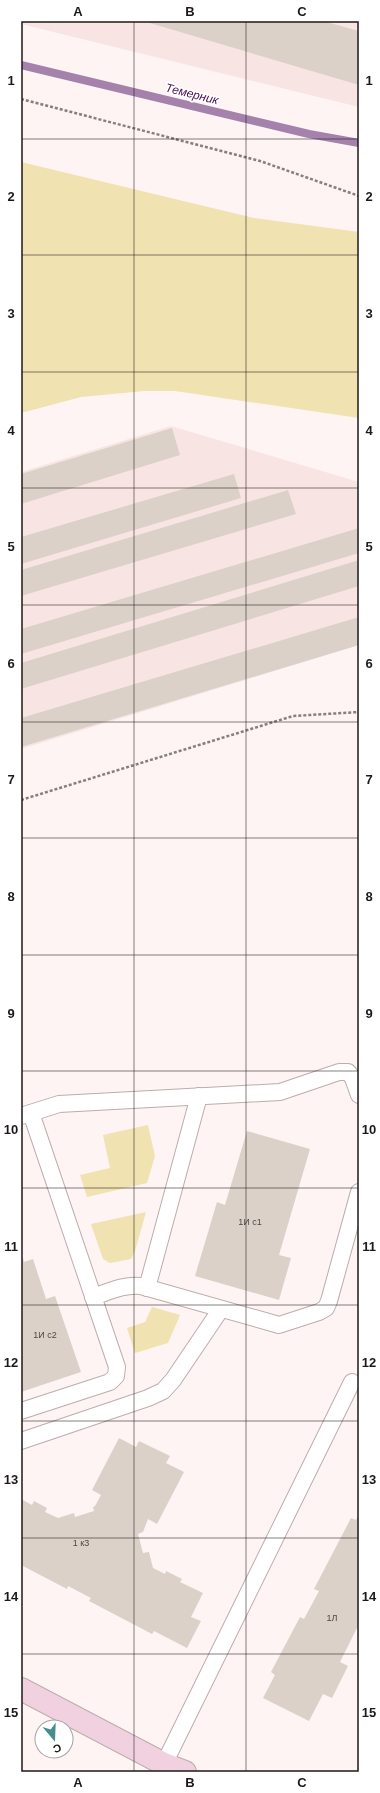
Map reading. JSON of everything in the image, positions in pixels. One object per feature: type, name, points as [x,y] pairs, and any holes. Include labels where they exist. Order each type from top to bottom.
[{"type":"street","points":[[21,1689],[164,1764],[184,1772]]},
{"type":"lane","points":[[21,1411],[110,1382],[116,1376],[117,1368],[93,1297],[26,1115],[59,1104],[280,1092],[339,1072],[348,1072],[353,1078],[359,1095]]},
{"type":"lane","points":[[147,1288],[199,1096]]},
{"type":"lane","points":[[93,1297],[133,1285],[279,1325],[319,1312],[326,1308],[359,1192]]},
{"type":"lane","points":[[21,1441],[148,1398],[163,1391],[173,1380],[222,1309]]},
{"type":"lane","points":[[164,1764],[352,1382]]},
{"type":"path","points":[[21,99],[260,161],[359,196]]},
{"type":"path","points":[[21,800],[293,716],[359,712]]},
{"type":"shaded area","points":[[21,21],[359,21],[359,107],[21,24]]},
{"type":"shaded area","points":[[21,162],[254,218],[359,232],[359,418],[175,391],[144,391],[81,397],[21,413]]},
{"type":"shaded area","points":[[171,426],[359,482],[359,645],[21,749],[21,472]]},
{"type":"shaded area","points":[[148,1125],[155,1156],[147,1183],[87,1197],[80,1175],[110,1168],[103,1135]]},
{"type":"shaded area","points":[[146,1212],[135,1251],[131,1259],[110,1263],[103,1259],[91,1224]]},
{"type":"shaded area","points":[[152,1307],[180,1315],[168,1343],[135,1353],[127,1328],[145,1322]]},
{"type":"building","points":[[143,21],[323,21],[359,31],[359,85]]},
{"type":"building","points":[[172,428],[180,455],[21,504],[21,474]]},
{"type":"building","points":[[234,474],[241,498],[21,564],[21,537]]},
{"type":"building","points":[[288,490],[296,514],[21,596],[21,570]]},
{"type":"building","points":[[359,528],[359,553],[21,654],[21,629]]},
{"type":"building","points":[[359,560],[359,586],[21,689],[21,663]]},
{"type":"building","points":[[359,617],[359,645],[21,747],[21,718]]},
{"type":"building","points":[[247,1131],[310,1149],[279,1255],[291,1258],[279,1300],[195,1276],[217,1202],[225,1205]]},
{"type":"building","points":[[21,1253],[24,1262],[33,1259],[46,1299],[55,1296],[81,1372],[21,1392]]},
{"type":"building","points":[[119,1438],[136,1447],[139,1441],[170,1456],[166,1463],[184,1472],[157,1524],[148,1519],[143,1532],[138,1534],[143,1553],[149,1552],[153,1568],[165,1574],[166,1571],[182,1579],[180,1582],[203,1593],[191,1617],[201,1621],[187,1648],[154,1631],[152,1634],[89,1601],[91,1598],[68,1586],[67,1589],[21,1565],[21,1499],[32,1505],[34,1501],[47,1508],[45,1512],[58,1518],[74,1513],[75,1517],[94,1511],[93,1507],[101,1495],[92,1490]]},
{"type":"building","points":[[359,1514],[359,1624],[340,1662],[348,1666],[332,1698],[323,1694],[309,1721],[263,1698],[275,1675],[271,1672],[300,1617],[304,1619],[319,1591],[314,1589],[351,1518],[356,1520]]},
{"type":"waterway","name":"Темерник","points":[[21,65],[309,134],[359,143]]}]
